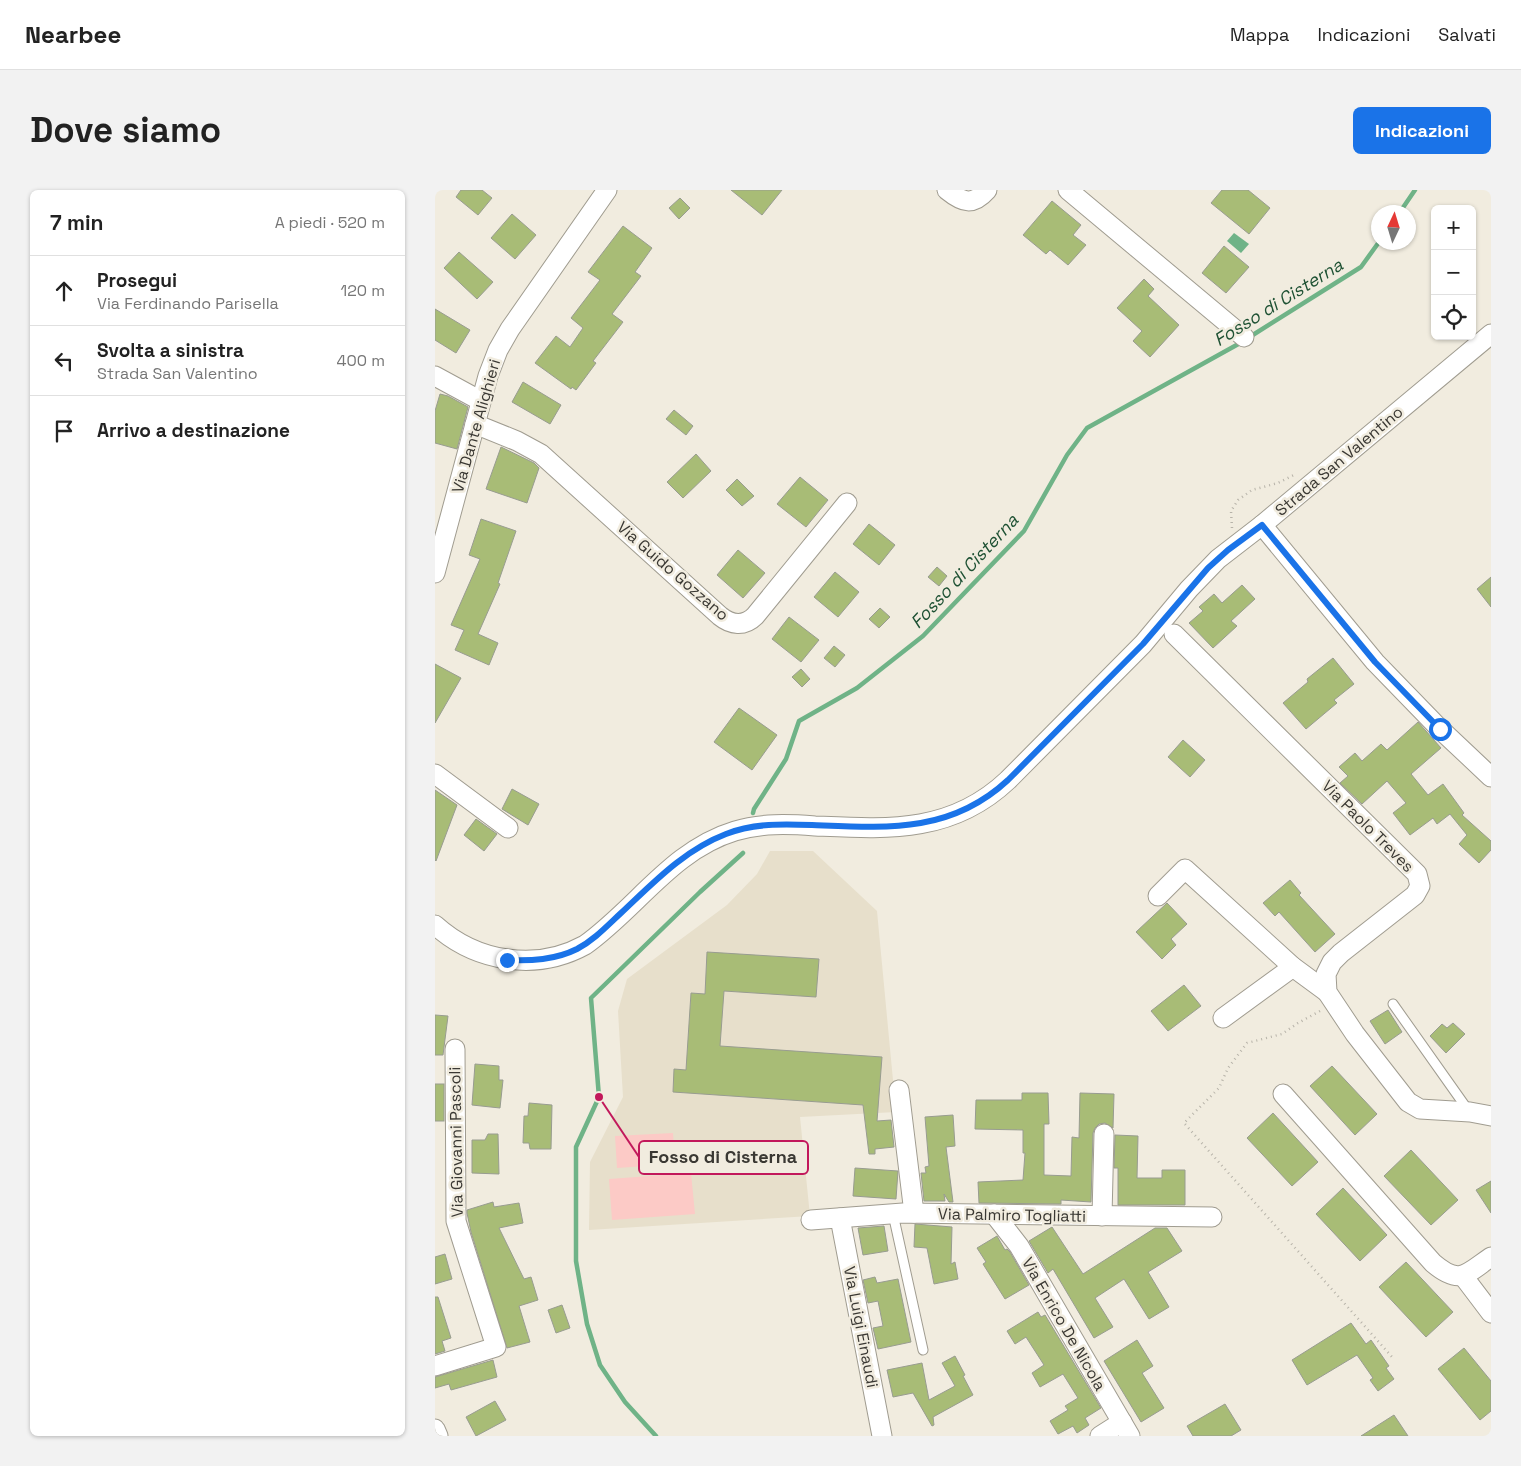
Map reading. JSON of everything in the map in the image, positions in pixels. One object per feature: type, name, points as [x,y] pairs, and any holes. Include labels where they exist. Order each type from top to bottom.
[{"type":"street","name":"Via Dante Alighieri","points":[[435,573],[490,368],[506,334],[607,190]]},
{"type":"street","points":[[947,190],[958,198],[968,201],[980,198],[987,190]]},
{"type":"street","points":[[1068,190],[1245,336]]},
{"type":"street","name":"Strada San Valentino","points":[[435,925],[460,944],[485,955],[507,960],[530,961],[559,956],[577,949],[593,939],[661,875],[686,856],[727,834],[757,826],[786,824],[875,828],[911,826],[952,816],[982,801],[1008,780],[1143,644],[1208,568],[1491,334]]},
{"type":"street","points":[[435,376],[481,401]]},
{"type":"street","name":"Via Guido Gozzano","points":[[475,424],[517,441],[541,454],[719,616],[733,623],[748,622],[755,616],[847,503]]},
{"type":"street","points":[[1262,525],[1375,662],[1440,729],[1491,777]]},
{"type":"street","name":"Via Paolo Treves","points":[[1174,634],[1418,877],[1420,886],[1415,895],[1332,962],[1325,979],[1331,998]]},
{"type":"street","points":[[435,774],[507,828]]},
{"type":"street","points":[[1158,896],[1185,869],[1293,967],[1331,998],[1355,1034],[1408,1102],[1420,1109],[1470,1112],[1491,1116]]},
{"type":"street","points":[[1223,1018],[1293,967]]},
{"type":"street","name":"Via Giovanni Pascoli","points":[[435,1366],[496,1346],[456,1221],[455,1049]]},
{"type":"street","points":[[899,1090],[914,1213]]},
{"type":"street","points":[[1283,1094],[1433,1262],[1449,1275],[1463,1276],[1491,1257]]},
{"type":"street","points":[[1102,1216],[1103,1134]]},
{"type":"street","name":"Via Palmiro Togliatti","points":[[811,1220],[914,1213],[1212,1216]]},
{"type":"street","name":"Via Enrico De Nicola","points":[[994,1214],[1019,1246],[1126,1429]]},
{"type":"street","name":"Via Luigi Einaudi","points":[[839,1218],[882,1436]]},
{"type":"street","points":[[1463,1276],[1491,1313]]},
{"type":"street","points":[[435,1429],[438,1436]]},
{"type":"street","points":[[1100,1436],[1126,1429]]},
{"type":"lane","points":[[1393,1004],[1470,1112]]},
{"type":"lane","points":[[893,1214],[923,1350]]},
{"type":"path","points":[[1331,998],[1282,1034],[1247,1044],[1228,1068],[1219,1088],[1184,1123],[1393,1358]]},
{"type":"shaded area","points":[[1234,233],[1249,244],[1241,253],[1227,241]]},
{"type":"shaded area","points":[[770,851],[813,851],[877,911],[896,1112],[800,1117],[810,1216],[589,1230],[590,1162],[623,1097],[618,1011],[627,979],[727,905],[757,874]]},
{"type":"shaded area","points":[[673,1133],[675,1164],[617,1168],[615,1136]]},
{"type":"shaded area","points":[[691,1173],[695,1214],[612,1220],[609,1179]]},
{"type":"building","points":[[461,190],[482,190],[492,198],[478,215],[456,197]]},
{"type":"building","points":[[731,190],[782,190],[762,215]]},
{"type":"building","points":[[1222,190],[1248,190],[1270,208],[1249,234],[1211,203]]},
{"type":"building","points":[[680,198],[690,208],[679,219],[669,208]]},
{"type":"building","points":[[1052,201],[1081,225],[1073,235],[1086,245],[1068,265],[1050,250],[1046,254],[1023,235]]},
{"type":"building","points":[[512,214],[536,235],[515,259],[491,238]]},
{"type":"building","points":[[623,226],[652,248],[635,272],[641,276],[612,314],[623,322],[593,361],[596,363],[576,390],[572,387],[571,389],[535,363],[556,336],[570,347],[583,328],[571,318],[600,280],[588,272]]},
{"type":"building","points":[[1224,246],[1249,267],[1226,293],[1202,273]]},
{"type":"building","points":[[459,252],[493,282],[477,299],[444,268]]},
{"type":"building","points":[[1144,279],[1154,289],[1148,296],[1179,325],[1150,357],[1133,341],[1142,331],[1117,308]]},
{"type":"building","points":[[435,309],[470,330],[456,353],[435,340]]},
{"type":"building","points":[[523,382],[561,405],[550,424],[512,402]]},
{"type":"building","points":[[440,394],[448,396],[468,407],[457,449],[435,443],[435,411]]},
{"type":"building","points":[[674,410],[693,426],[686,435],[666,419]]},
{"type":"building","points":[[501,447],[534,463],[539,468],[527,503],[486,489]]},
{"type":"building","points":[[696,454],[711,471],[683,498],[667,482]]},
{"type":"building","points":[[800,477],[828,500],[806,527],[777,504]]},
{"type":"building","points":[[737,479],[754,496],[742,506],[726,490]]},
{"type":"building","points":[[481,519],[516,531],[498,583],[500,584],[478,634],[498,643],[489,665],[455,650],[464,630],[451,625],[480,559],[469,555]]},
{"type":"building","points":[[869,524],[895,545],[879,565],[853,544]]},
{"type":"building","points":[[738,550],[765,573],[743,598],[717,575]]},
{"type":"building","points":[[937,567],[947,576],[939,586],[928,577]]},
{"type":"building","points":[[835,572],[859,592],[838,617],[814,597]]},
{"type":"building","points":[[1491,577],[1491,607],[1477,589]]},
{"type":"building","points":[[1242,585],[1255,599],[1231,621],[1237,626],[1213,648],[1189,623],[1203,611],[1199,607],[1214,594],[1222,603]]},
{"type":"building","points":[[880,608],[890,617],[879,628],[869,619]]},
{"type":"building","points":[[789,617],[819,640],[801,662],[772,639]]},
{"type":"building","points":[[834,646],[845,655],[835,667],[824,658]]},
{"type":"building","points":[[1333,658],[1354,684],[1334,700],[1337,703],[1306,729],[1283,703],[1308,682],[1307,679]]},
{"type":"building","points":[[435,664],[461,678],[435,723]]},
{"type":"building","points":[[801,669],[810,679],[802,687],[792,677]]},
{"type":"building","points":[[739,708],[777,735],[752,770],[714,742]]},
{"type":"building","points":[[1418,722],[1441,748],[1411,774],[1428,795],[1443,784],[1464,813],[1462,815],[1491,841],[1491,850],[1479,863],[1459,844],[1467,835],[1450,814],[1437,824],[1433,818],[1410,835],[1393,813],[1406,803],[1387,781],[1362,804],[1340,783],[1348,776],[1339,767],[1355,753],[1362,761],[1381,744],[1387,750]]},
{"type":"building","points":[[1183,740],[1205,760],[1190,777],[1168,757]]},
{"type":"building","points":[[512,789],[539,804],[528,825],[502,809]]},
{"type":"building","points":[[435,790],[457,805],[436,861],[435,860]]},
{"type":"building","points":[[476,819],[497,834],[484,851],[464,835]]},
{"type":"building","points":[[1290,880],[1301,893],[1299,895],[1335,934],[1315,952],[1279,912],[1275,916],[1263,903]]},
{"type":"building","points":[[1167,903],[1187,924],[1171,939],[1176,945],[1162,959],[1136,932]]},
{"type":"building","points":[[707,952],[819,959],[816,997],[724,991],[720,1046],[882,1057],[877,1121],[891,1120],[894,1147],[875,1149],[875,1154],[869,1154],[863,1105],[673,1092],[674,1069],[686,1070],[691,993],[705,994]]},
{"type":"building","points":[[1184,985],[1201,1006],[1168,1031],[1151,1011]]},
{"type":"building","points":[[1388,1010],[1402,1032],[1385,1044],[1370,1021]]},
{"type":"building","points":[[435,1015],[448,1016],[443,1055],[435,1055]]},
{"type":"building","points":[[1453,1023],[1465,1034],[1446,1053],[1430,1036],[1442,1024],[1447,1028]]},
{"type":"building","points":[[475,1064],[499,1066],[499,1080],[503,1080],[500,1108],[472,1105]]},
{"type":"building","points":[[1332,1066],[1377,1114],[1355,1135],[1310,1086]]},
{"type":"building","points":[[435,1084],[444,1084],[444,1121],[435,1121]]},
{"type":"building","points":[[1022,1093],[1048,1093],[1049,1124],[1044,1124],[1044,1175],[1071,1176],[1072,1137],[1079,1138],[1080,1093],[1114,1094],[1113,1128],[1105,1123],[1099,1124],[1093,1133],[1091,1202],[1061,1200],[1061,1204],[979,1203],[978,1182],[1023,1180],[1025,1153],[1023,1153],[1023,1130],[975,1129],[976,1100],[1022,1100]]},
{"type":"building","points":[[529,1103],[552,1105],[551,1149],[530,1149],[529,1143],[523,1143],[524,1116],[528,1116]]},
{"type":"building","points":[[1273,1113],[1318,1162],[1292,1186],[1247,1138]]},
{"type":"building","points":[[953,1115],[955,1146],[946,1147],[953,1202],[949,1202],[944,1194],[945,1201],[924,1201],[921,1173],[926,1173],[925,1167],[929,1166],[925,1117]]},
{"type":"building","points":[[488,1134],[498,1134],[499,1174],[472,1173],[472,1140],[485,1140]]},
{"type":"building","points":[[1115,1135],[1138,1136],[1137,1178],[1162,1178],[1162,1170],[1185,1170],[1185,1205],[1118,1205],[1118,1168],[1114,1168]]},
{"type":"building","points":[[1411,1150],[1458,1200],[1431,1225],[1384,1176]]},
{"type":"building","points":[[855,1168],[898,1171],[896,1199],[853,1196]]},
{"type":"building","points":[[1491,1181],[1491,1213],[1476,1190]]},
{"type":"building","points":[[1343,1188],[1387,1235],[1360,1261],[1316,1214]]},
{"type":"building","points":[[493,1202],[494,1207],[519,1203],[523,1223],[499,1228],[524,1279],[531,1277],[538,1300],[519,1306],[530,1342],[507,1348],[471,1232],[467,1213],[467,1210]]},
{"type":"building","points":[[915,1224],[952,1227],[951,1264],[955,1262],[958,1279],[934,1284],[927,1248],[914,1247]]},
{"type":"building","points":[[884,1226],[888,1251],[863,1255],[858,1228]]},
{"type":"building","points":[[1052,1227],[1083,1274],[1155,1228],[1167,1228],[1182,1251],[1148,1272],[1169,1307],[1149,1319],[1124,1279],[1095,1298],[1113,1327],[1094,1338],[1053,1269],[1048,1273],[1029,1241]]},
{"type":"building","points":[[997,1236],[1005,1250],[1007,1249],[1010,1252],[1029,1285],[1005,1299],[983,1264],[986,1262],[977,1248]]},
{"type":"building","points":[[445,1254],[452,1279],[435,1284],[435,1257]]},
{"type":"building","points":[[1406,1262],[1453,1312],[1426,1337],[1379,1287]]},
{"type":"building","points":[[875,1277],[877,1283],[898,1279],[911,1342],[878,1349],[873,1328],[883,1326],[878,1301],[868,1303],[863,1280]]},
{"type":"building","points":[[435,1297],[438,1297],[451,1338],[442,1341],[445,1351],[435,1354]]},
{"type":"building","points":[[562,1305],[570,1328],[556,1333],[548,1310]]},
{"type":"building","points":[[1038,1312],[1041,1317],[1045,1315],[1101,1408],[1085,1418],[1089,1425],[1077,1433],[1073,1426],[1058,1434],[1050,1421],[1068,1410],[1065,1406],[1078,1398],[1063,1374],[1040,1387],[1032,1373],[1044,1365],[1026,1337],[1015,1344],[1007,1331]]},
{"type":"building","points":[[1351,1323],[1366,1344],[1371,1340],[1389,1366],[1386,1368],[1394,1379],[1378,1391],[1370,1380],[1373,1378],[1357,1355],[1307,1385],[1292,1360]]},
{"type":"building","points":[[1137,1340],[1153,1366],[1142,1373],[1164,1408],[1141,1422],[1104,1361]]},
{"type":"building","points":[[1464,1348],[1491,1381],[1491,1411],[1480,1420],[1438,1369]]},
{"type":"building","points":[[955,1356],[973,1395],[933,1417],[934,1425],[932,1426],[913,1393],[893,1397],[887,1370],[922,1363],[929,1400],[955,1386],[942,1363]]},
{"type":"building","points":[[493,1360],[497,1377],[451,1390],[449,1384],[435,1388],[435,1377]]},
{"type":"building","points":[[495,1401],[506,1420],[476,1436],[466,1417]]},
{"type":"building","points":[[1225,1404],[1241,1430],[1231,1436],[1193,1436],[1187,1426]]},
{"type":"building","points":[[1394,1415],[1408,1436],[1361,1436]]},
{"type":"waterway","name":"Fosso di Cisterna","points":[[1405,205],[1415,190]]},
{"type":"waterway","name":"Fosso di Cisterna","points":[[1248,338],[1361,267],[1373,250]]},
{"type":"waterway","name":"Fosso di Cisterna","points":[[753,813],[786,759],[799,721],[857,688],[923,636],[1024,531],[1067,455],[1087,428],[1242,342]]},
{"type":"waterway","name":"Fosso di Cisterna","points":[[656,1436],[625,1402],[600,1365],[587,1324],[576,1261],[576,1147],[599,1097],[591,998],[743,853]]},
{"type":"place","name":"Fosso di Cisterna","points":[[599,1097]]},
{"type":"route","points":[[507,960],[542,960],[577,949],[593,939],[678,861],[718,837],[734,831],[771,824],[893,828],[941,820],[976,805],[989,797],[1008,780],[1143,644],[1208,568],[1228,550],[1262,525],[1375,662],[1440,729]]}]
